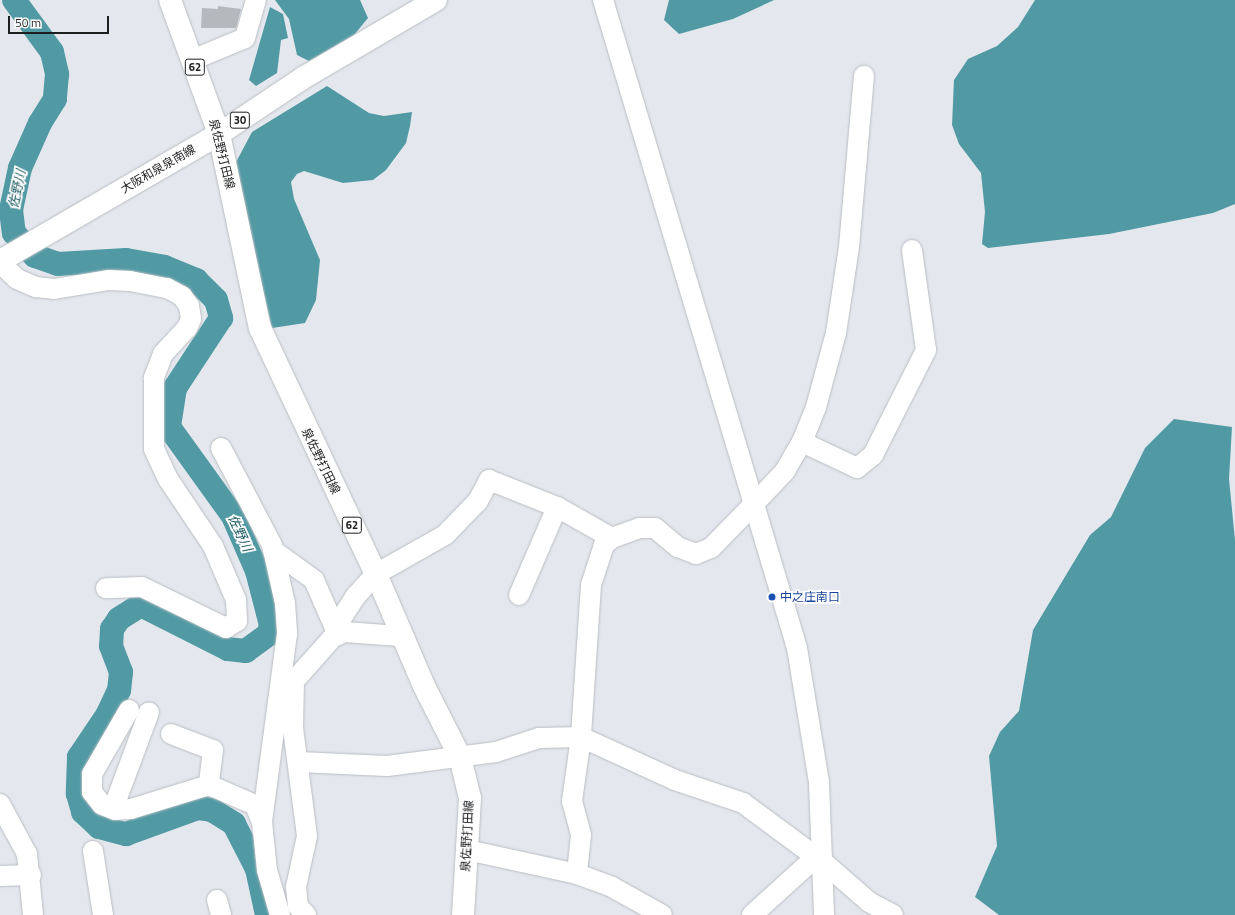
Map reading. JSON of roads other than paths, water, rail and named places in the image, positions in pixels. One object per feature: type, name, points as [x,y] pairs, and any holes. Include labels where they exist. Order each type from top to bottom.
[{"type":"main road","name":"泉佐野打田線","points":[[170,0],[219,134],[260,328],[376,574],[400,636],[460,758],[470,798],[463,915]]},
{"type":"main road","name":"大阪和泉泉南線","points":[[3,260],[219,134],[303,78],[436,0]]},
{"type":"street","points":[[192,60],[246,38],[256,0]]},
{"type":"street","points":[[603,0],[797,648],[812,728],[824,915]]},
{"type":"street","points":[[577,874],[581,835],[572,801],[580,737],[591,585],[604,545],[612,538],[639,528],[655,528],[678,547],[696,554],[711,548],[785,471],[802,442],[816,407],[836,333],[849,247],[864,76]]},
{"type":"street","points":[[802,442],[857,468],[873,455],[926,350],[912,250]]},
{"type":"street","points":[[3,260],[17,278],[36,287],[54,289],[109,280],[130,281],[167,288],[182,296],[189,306],[192,319],[188,328],[163,354],[154,378],[154,449],[168,479],[218,556],[236,600],[237,621],[226,628],[142,587],[106,588]]},
{"type":"street","points":[[221,448],[274,551],[282,577],[287,626],[288,679],[307,836],[296,887],[298,906],[306,915]]},
{"type":"street","points":[[280,915],[267,870],[262,822],[288,679],[336,632],[376,574],[445,535],[478,500],[489,480],[556,507],[612,538]]},
{"type":"street","points":[[519,595],[556,507]]},
{"type":"street","points":[[274,551],[314,580],[336,632]]},
{"type":"street","points":[[336,632],[400,636]]},
{"type":"street","points":[[129,710],[92,774],[92,786],[102,805],[113,809],[131,809],[209,785],[255,805],[262,822]]},
{"type":"street","points":[[113,809],[150,712]]},
{"type":"street","points":[[171,734],[213,750],[209,785]]},
{"type":"street","points":[[298,762],[388,766],[460,758],[496,752],[539,738],[580,737],[675,780],[743,803],[820,858],[869,902],[893,915]]},
{"type":"street","points":[[113,738],[137,746]]},
{"type":"street","points":[[0,804],[27,854],[31,875],[33,915]]},
{"type":"street","points":[[467,850],[577,874],[612,887],[662,915]]},
{"type":"street","points":[[93,851],[103,915]]},
{"type":"street","points":[[752,915],[820,858]]},
{"type":"street","points":[[0,876],[31,875]]},
{"type":"water","points":[[275,0],[360,0],[368,18],[354,35],[309,61],[297,55],[289,19]]},
{"type":"water","points":[[669,0],[774,0],[733,19],[679,34],[664,20]]},
{"type":"water","points":[[1035,0],[1235,0],[1235,204],[1213,213],[1109,234],[988,248],[982,244],[985,212],[981,173],[959,144],[952,125],[954,80],[968,59],[997,46],[1018,27]]},
{"type":"water","points":[[270,7],[283,14],[288,38],[281,40],[277,73],[256,86],[249,80]]},
{"type":"water","points":[[327,86],[369,113],[384,116],[412,112],[410,126],[406,143],[386,170],[373,180],[343,183],[304,171],[297,174],[291,182],[294,199],[320,260],[316,300],[305,323],[272,328],[234,166],[252,132]]},
{"type":"water","points":[[1174,419],[1232,427],[1229,479],[1235,540],[1235,915],[999,915],[975,897],[997,846],[989,756],[1000,732],[1019,711],[1033,630],[1090,535],[1111,517],[1145,448]]},
{"type":"waterway","name":"佐野川","points":[[14,0],[52,52],[57,74],[55,99],[40,123],[20,168],[11,210],[14,233],[35,256],[58,264],[126,260],[164,267],[196,280],[216,300],[221,318],[175,388],[169,427],[233,516],[257,571],[271,625],[269,634],[246,651],[228,649],[141,605],[119,619],[112,629],[111,646],[121,672],[119,690],[108,714],[79,757],[78,794],[83,812],[99,827],[126,834],[198,808],[212,810],[234,824],[257,869],[267,915]]},
{"type":"place","name":"中之庄南口","points":[[772,597]]}]
